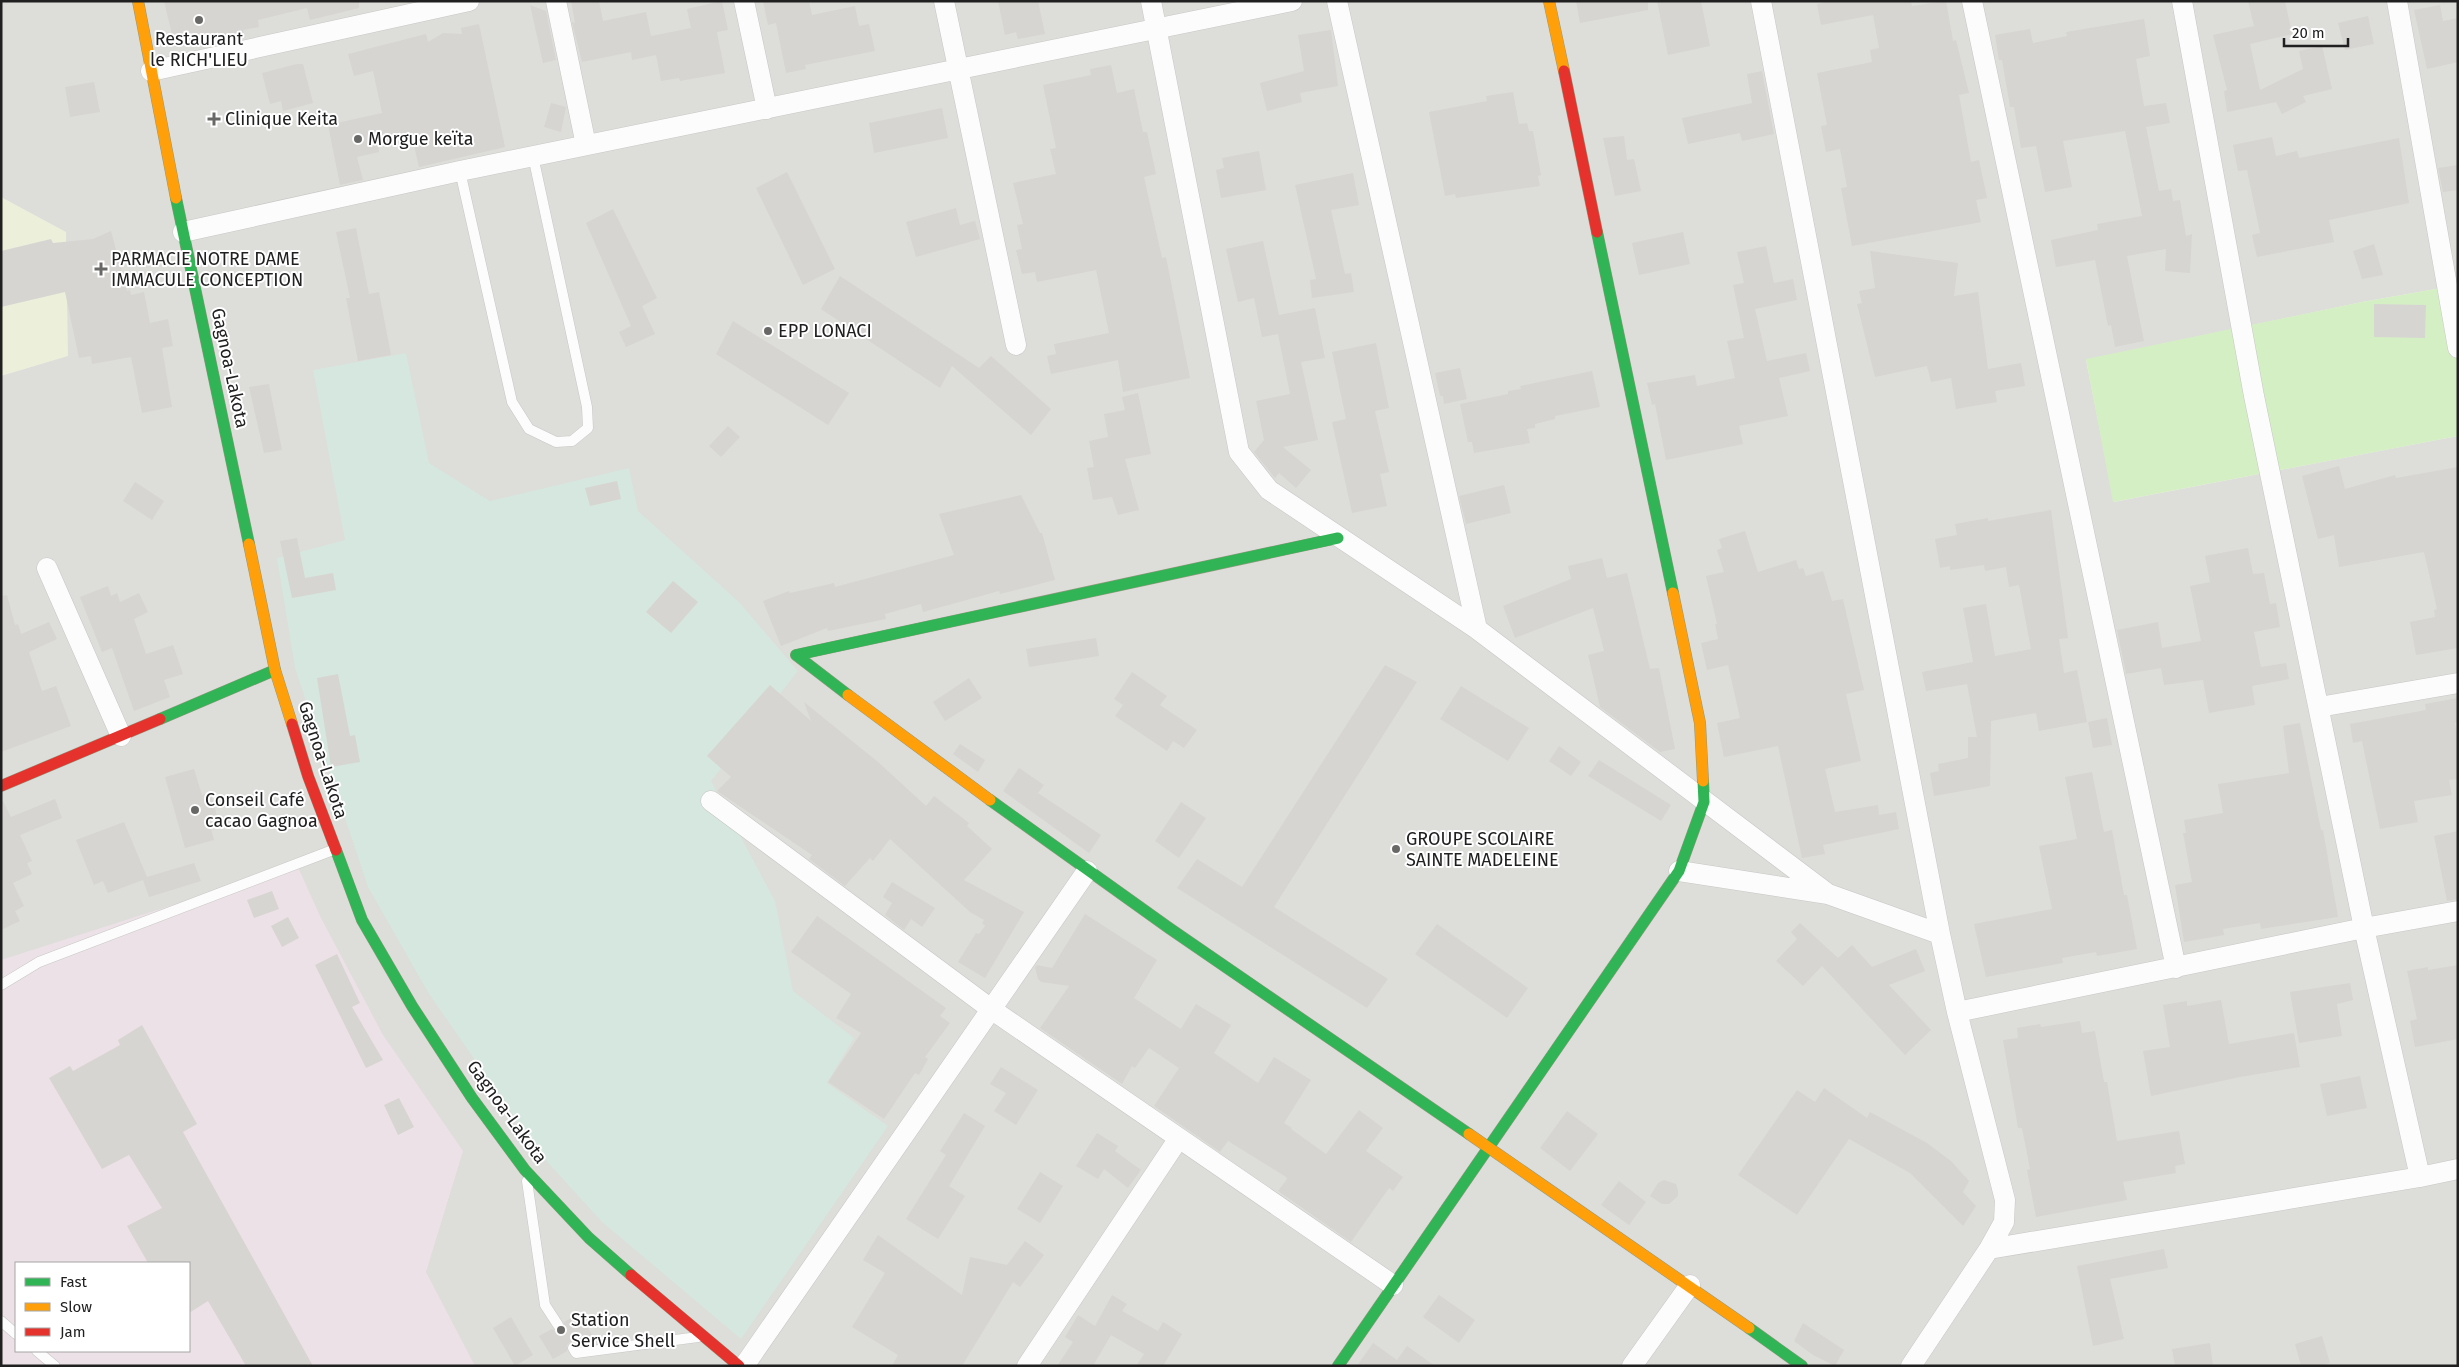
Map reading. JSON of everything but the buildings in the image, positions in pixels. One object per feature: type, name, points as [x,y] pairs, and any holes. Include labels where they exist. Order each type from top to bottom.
[{"type":"street","name":"Gagnoa-Lakota","points":[[138,1],[183,232],[275,670],[308,776],[334,850],[362,920],[412,1006],[472,1098],[525,1170],[589,1238],[655,1298],[738,1366]]},
{"type":"street","points":[[151,71],[469,1]]},
{"type":"street","points":[[556,1],[586,145]]},
{"type":"street","points":[[744,1],[766,109]]},
{"type":"street","points":[[944,1],[1016,345]]},
{"type":"street","points":[[1151,1],[1239,452],[1269,490],[1338,538],[1477,629],[1828,894]]},
{"type":"street","points":[[183,232],[460,171],[1292,1]]},
{"type":"street","points":[[1337,1],[1477,629]]},
{"type":"street","points":[[1338,1366],[1679,871],[1704,802],[1700,723],[1549,1]]},
{"type":"street","points":[[1761,1],[1940,934],[1957,1012],[2005,1200],[2004,1222],[1989,1249],[1911,1366]]},
{"type":"street","points":[[1972,1],[2176,968]]},
{"type":"street","points":[[2182,1],[2254,396],[2364,928],[2420,1177]]},
{"type":"street","points":[[2397,1],[2458,348]]},
{"type":"street","points":[[1338,538],[796,655],[889,727],[1087,871],[1690,1285],[1802,1366]]},
{"type":"street","points":[[47,568],[121,736]]},
{"type":"street","points":[[1,786],[275,670]]},
{"type":"street","points":[[2319,707],[2458,683]]},
{"type":"street","points":[[711,801],[991,1009],[1393,1285]]},
{"type":"street","points":[[744,1366],[1087,871]]},
{"type":"street","points":[[1679,871],[1828,894],[1940,934]]},
{"type":"street","points":[[1957,1012],[2364,928],[2458,911]]},
{"type":"street","points":[[1027,1366],[1179,1138]]},
{"type":"street","points":[[1989,1249],[2458,1169]]},
{"type":"street","points":[[1632,1366],[1690,1285]]},
{"type":"lane","points":[[460,171],[512,402],[529,429],[556,442],[572,440],[588,428],[587,407],[533,156]]},
{"type":"lane","points":[[1,984],[39,962],[334,850]]},
{"type":"lane","points":[[525,1170],[545,1305],[558,1325]]},
{"type":"lane","points":[[1,1321],[15,1333]]},
{"type":"lane","points":[[573,1348],[576,1353],[703,1336]]},
{"type":"lane","points":[[38,1352],[55,1366]]},
{"type":"shaded area","points":[[1,1],[2458,1],[2458,285],[2362,302],[2086,360],[2114,502],[2458,436],[2458,1366],[1,1366]]},
{"type":"shaded area","points":[[406,353],[429,463],[490,501],[629,468],[638,511],[739,602],[798,671],[711,781],[775,901],[793,991],[854,1038],[827,1083],[888,1126],[741,1339],[602,1222],[541,1155],[429,994],[368,887],[295,668],[277,558],[345,540],[313,370]]},
{"type":"shaded area","points":[[297,865],[320,916],[383,1035],[463,1151],[426,1272],[475,1366],[1,1366],[1,960]]},
{"type":"green space","points":[[1,197],[66,232],[68,356],[1,376]]},
{"type":"green space","points":[[2458,285],[2458,436],[2113,502],[2086,359],[2362,302]]},
{"type":"traffic: fast","points":[[176,198],[249,544]]},
{"type":"traffic: fast","points":[[1597,232],[1673,593]]},
{"type":"traffic: fast","points":[[848,695],[796,655],[1338,538]]},
{"type":"traffic: fast","points":[[160,719],[275,670]]},
{"type":"traffic: fast","points":[[1338,1366],[1679,871],[1704,802],[1703,781]]},
{"type":"traffic: fast","points":[[990,800],[1169,928],[1469,1134]]},
{"type":"traffic: fast","points":[[336,850],[362,920],[412,1006],[472,1098],[525,1170],[589,1238],[631,1275]]},
{"type":"traffic: fast","points":[[1749,1328],[1802,1366]]},
{"type":"traffic: slow","points":[[138,1],[176,198]]},
{"type":"traffic: slow","points":[[1549,1],[1564,71]]},
{"type":"traffic: slow","points":[[249,544],[275,670],[292,724]]},
{"type":"traffic: slow","points":[[1673,593],[1700,723],[1703,781]]},
{"type":"traffic: slow","points":[[848,695],[990,800]]},
{"type":"traffic: slow","points":[[1469,1134],[1749,1328]]},
{"type":"traffic: jam","points":[[1564,71],[1597,232]]},
{"type":"traffic: jam","points":[[1,786],[160,719]]},
{"type":"traffic: jam","points":[[292,724],[308,776],[336,850]]},
{"type":"traffic: jam","points":[[631,1275],[739,1366]]},
{"type":"place","name":"Restaurant le RICH'LIEU","points":[[199,20]]},
{"type":"place","name":"Clinique Keita","points":[[214,119]]},
{"type":"place","name":"Morgue keïta","points":[[358,139]]},
{"type":"place","name":"PARMACIE NOTRE DAME IMMACULE CONCEPTION","points":[[101,269]]},
{"type":"place","name":"EPP LONACI","points":[[768,331]]},
{"type":"place","name":"Conseil Café cacao Gagnoa","points":[[195,810]]},
{"type":"place","name":"GROUPE SCOLAIRE SAINTE MADELEINE","points":[[1396,849]]},
{"type":"place","name":"Station Service Shell","points":[[561,1330]]}]
